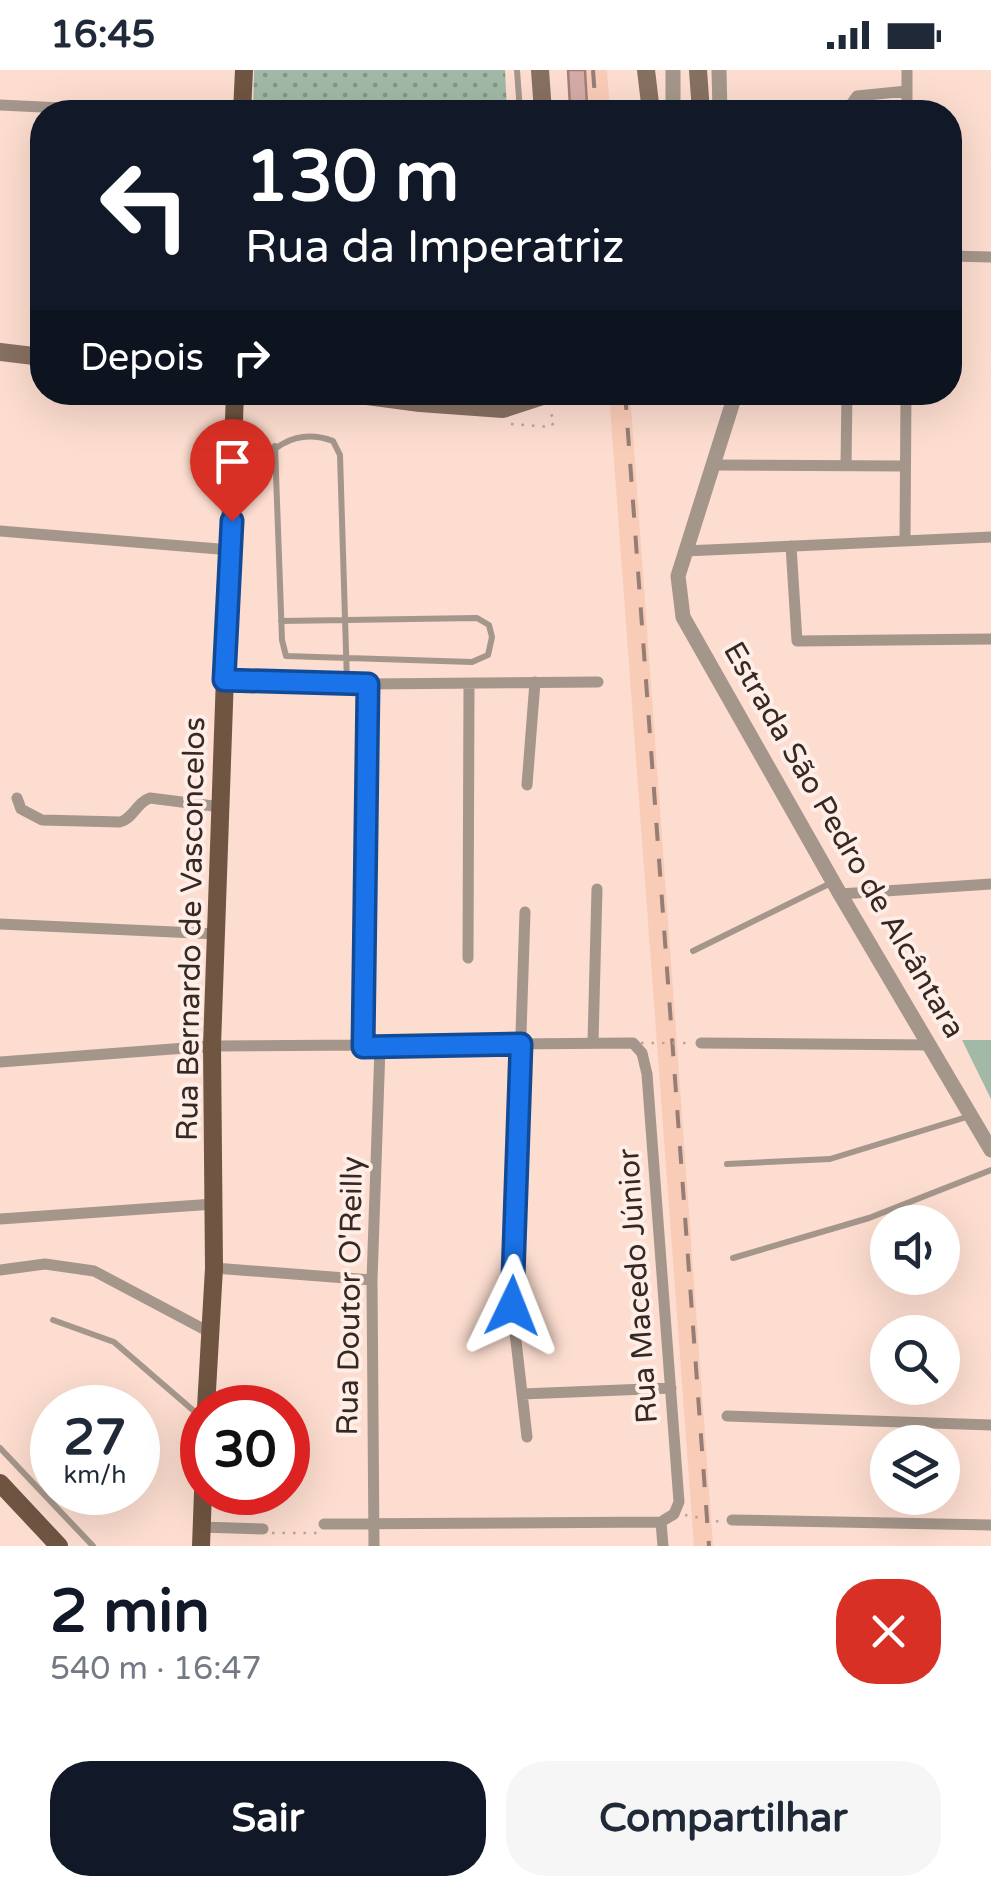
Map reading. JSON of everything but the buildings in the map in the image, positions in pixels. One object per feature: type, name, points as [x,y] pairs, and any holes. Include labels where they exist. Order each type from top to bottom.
[{"type":"main road","points":[[243,100],[244,70]]},
{"type":"main road","points":[[540,70],[542,100]]},
{"type":"main road","points":[[646,70],[650,100]]},
{"type":"main road","points":[[698,74],[700,100]]},
{"type":"main road","points":[[0,352],[30,356]]},
{"type":"main road","name":"Rua Bernardo de Vasconcelos","points":[[207,1385],[214,1268],[212,1046],[234,405]]},
{"type":"main road","points":[[448,405],[503,409],[515,405]]},
{"type":"main road","points":[[0,1483],[59,1546]]},
{"type":"street","points":[[672,70],[673,100]]},
{"type":"street","points":[[718,70],[719,100]]},
{"type":"street","points":[[907,70],[907,100]]},
{"type":"street","points":[[854,100],[857,96],[907,91]]},
{"type":"street","points":[[0,106],[30,107]]},
{"type":"street","points":[[962,256],[991,257]]},
{"type":"street","name":"Estrada São Pedro de Alcântara","points":[[732,405],[678,576],[683,617],[991,1150]]},
{"type":"street","points":[[846,465],[847,405]]},
{"type":"street","points":[[904,541],[906,405]]},
{"type":"street","points":[[713,465],[904,466]]},
{"type":"street","points":[[0,531],[231,550]]},
{"type":"street","points":[[685,550],[991,537]]},
{"type":"street","points":[[791,546],[797,640],[991,638]]},
{"type":"street","points":[[224,680],[347,684],[598,682]]},
{"type":"street","points":[[527,785],[535,682]]},
{"type":"street","points":[[363,1047],[368,684]]},
{"type":"street","points":[[468,958],[469,684]]},
{"type":"street","points":[[18,798],[21,810],[42,820],[120,822],[142,800],[150,798],[221,807]]},
{"type":"street","points":[[837,888],[991,884]]},
{"type":"street","points":[[594,1042],[597,889]]},
{"type":"street","points":[[525,912],[512,1306],[527,1437]]},
{"type":"street","points":[[0,924],[217,934]]},
{"type":"street","points":[[0,1062],[212,1046],[637,1042]]},
{"type":"street","name":"Rua Macedo Júnior","points":[[637,1042],[648,1074],[672,1388],[678,1502],[674,1514]]},
{"type":"street","points":[[697,1043],[930,1045]]},
{"type":"street","name":"Rua Doutor O'Reilly","points":[[374,1546],[372,1280],[380,1047]]},
{"type":"street","points":[[0,1219],[214,1204]]},
{"type":"street","points":[[0,1270],[44,1264],[94,1271],[211,1334]]},
{"type":"street","points":[[214,1268],[372,1280]]},
{"type":"street","points":[[522,1394],[672,1388]]},
{"type":"street","points":[[727,1416],[991,1425]]},
{"type":"street","points":[[324,1524],[661,1522],[674,1514]]},
{"type":"street","points":[[732,1520],[991,1525]]},
{"type":"street","points":[[661,1522],[663,1546]]},
{"type":"street","points":[[201,1537],[263,1529]]},
{"type":"lane","points":[[517,70],[519,100]]},
{"type":"lane","points":[[233,492],[275,446],[296,438],[333,440],[340,456],[347,684]]},
{"type":"lane","points":[[275,446],[281,621],[286,656],[472,662],[488,655],[492,637],[490,624],[478,618],[281,621]]},
{"type":"lane","points":[[694,951],[837,888]]},
{"type":"lane","points":[[727,1164],[830,1159],[971,1115]]},
{"type":"lane","points":[[732,1258],[869,1218],[991,1170]]},
{"type":"lane","points":[[53,1320],[114,1342],[180,1391]]},
{"type":"lane","points":[[0,1448],[93,1546]]},
{"type":"path","points":[[637,1042],[697,1043]]},
{"type":"path","points":[[674,1514],[698,1515],[711,1521],[732,1520]]},
{"type":"path","points":[[277,1536],[316,1536]]},
{"type":"shaded area","points":[[585,70],[607,70],[609,100],[587,100]]},
{"type":"shaded area","points":[[610,405],[631,405],[713,1546],[694,1546]]},
{"type":"green space","points":[[254,70],[505,70],[506,100],[253,100]]},
{"type":"green space","points":[[962,1040],[991,1040],[991,1099]]},
{"type":"railway","points":[[593,70],[595,100]]},
{"type":"railway","points":[[626,405],[709,1546]]},
{"type":"route","points":[[232,521],[224,680],[368,684],[363,1047],[521,1044],[512,1306]]}]
